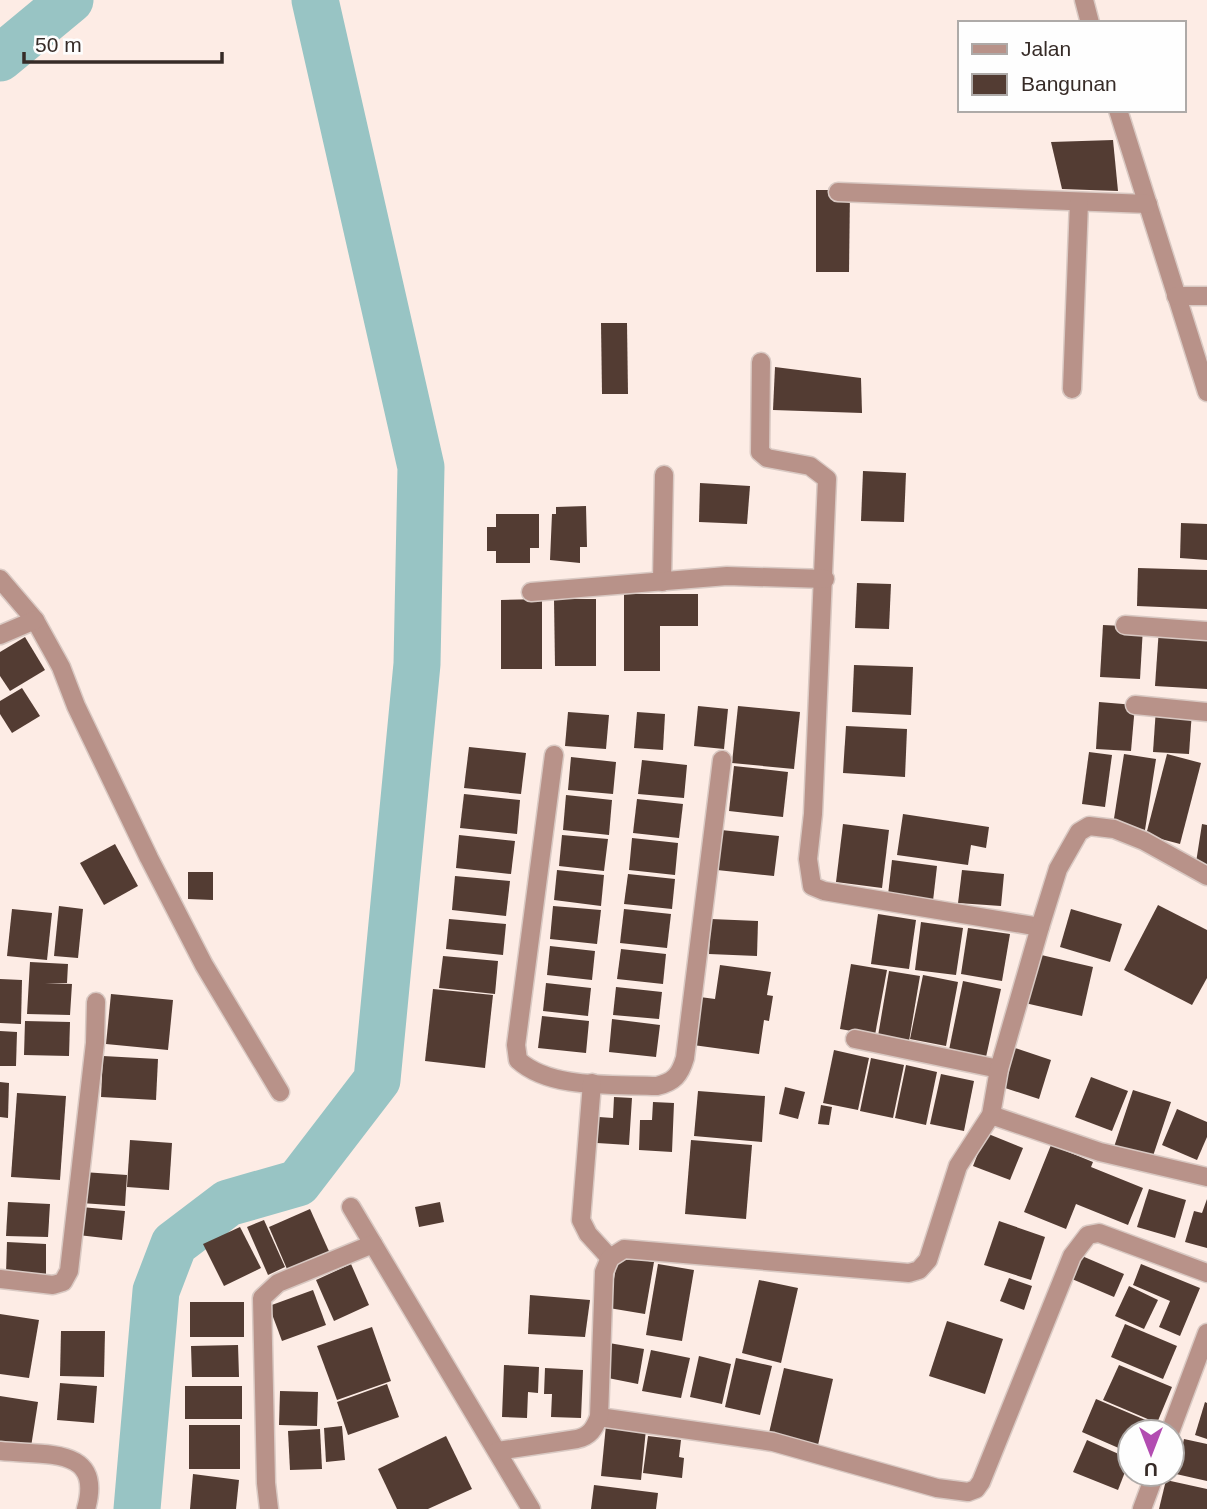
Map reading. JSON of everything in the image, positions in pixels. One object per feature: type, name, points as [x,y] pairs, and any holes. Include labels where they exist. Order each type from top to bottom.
[{"type":"street","points":[[1083,0],[1089,21]]},
{"type":"street","points":[[1119,112],[1207,392]]},
{"type":"street","points":[[838,192],[1148,204]]},
{"type":"street","points":[[1072,389],[1079,202]]},
{"type":"street","points":[[1177,296],[1207,296]]},
{"type":"street","points":[[761,362],[761,452],[767,458],[810,466],[827,479],[825,579],[813,814],[808,859],[813,886],[824,891],[1040,927]]},
{"type":"street","points":[[662,582],[664,475]]},
{"type":"street","points":[[531,593],[727,576],[825,579]]},
{"type":"street","points":[[0,579],[35,620],[61,667],[76,706],[192,942],[280,1092]]},
{"type":"street","points":[[0,635],[35,620]]},
{"type":"street","points":[[1125,625],[1207,631]]},
{"type":"street","points":[[1135,705],[1207,712]]},
{"type":"street","points":[[554,755],[516,1045],[518,1060],[529,1070],[592,1083],[657,1086],[671,1082],[681,1072],[685,1058],[722,760]]},
{"type":"street","points":[[498,1451],[586,1437],[599,1417],[602,1287],[610,1258],[624,1249],[909,1273],[919,1270],[928,1260],[958,1166],[991,1115],[999,1069],[1058,869],[1079,832],[1089,826],[1114,829],[1144,841],[1207,876]]},
{"type":"street","points":[[0,1279],[52,1285],[63,1282],[69,1271],[95,1042],[96,1002]]},
{"type":"street","points":[[855,1040],[999,1069]]},
{"type":"street","points":[[592,1083],[581,1220],[588,1234],[610,1258]]},
{"type":"street","points":[[991,1115],[1100,1152],[1207,1177]]},
{"type":"street","points":[[351,1206],[531,1509]]},
{"type":"street","points":[[599,1417],[773,1442],[937,1488],[968,1492],[976,1489],[981,1482],[1072,1256],[1088,1235],[1099,1233],[1207,1273]]},
{"type":"street","points":[[269,1509],[266,1483],[262,1298],[278,1283],[373,1244]]},
{"type":"street","points":[[1175,1418],[1207,1333]]},
{"type":"street","points":[[0,1451],[70,1459],[85,1466],[90,1478],[86,1509]]},
{"type":"street","points":[[1142,1509],[1150,1488]]},
{"type":"building","points":[[1113,140],[1118,191],[1062,189],[1051,142]]},
{"type":"building","points":[[816,190],[850,190],[849,272],[816,272]]},
{"type":"building","points":[[601,323],[627,323],[628,394],[602,394]]},
{"type":"building","points":[[775,367],[861,378],[862,413],[773,410]]},
{"type":"building","points":[[863,471],[906,473],[904,522],[861,521]]},
{"type":"building","points":[[700,483],[750,486],[747,524],[699,522]]},
{"type":"building","points":[[586,506],[587,547],[580,547],[580,563],[550,560],[552,514],[556,514],[556,507]]},
{"type":"building","points":[[496,514],[539,514],[539,548],[530,548],[530,563],[496,563],[496,551],[487,551],[487,527],[496,527]]},
{"type":"building","points":[[1181,523],[1207,524],[1207,560],[1180,558]]},
{"type":"building","points":[[1138,568],[1207,570],[1207,609],[1137,606]]},
{"type":"building","points":[[857,583],[891,584],[889,629],[855,628]]},
{"type":"building","points":[[624,594],[698,594],[698,626],[660,626],[660,671],[624,671]]},
{"type":"building","points":[[542,599],[542,669],[501,669],[501,600]]},
{"type":"building","points":[[554,599],[596,599],[596,666],[555,666]]},
{"type":"building","points":[[1103,625],[1143,627],[1140,679],[1100,677]]},
{"type":"building","points":[[1159,628],[1207,631],[1207,689],[1155,686]]},
{"type":"building","points":[[25,637],[45,670],[10,691],[0,676],[0,652]]},
{"type":"building","points":[[854,665],[913,667],[911,715],[852,712]]},
{"type":"building","points":[[22,688],[40,716],[12,733],[0,714],[0,701]]},
{"type":"building","points":[[1099,702],[1135,705],[1131,751],[1096,749]]},
{"type":"building","points":[[698,706],[728,709],[724,749],[694,746]]},
{"type":"building","points":[[738,706],[800,712],[794,769],[732,763]]},
{"type":"building","points":[[1156,708],[1192,711],[1189,754],[1153,752]]},
{"type":"building","points":[[568,712],[609,715],[606,749],[565,746]]},
{"type":"building","points":[[637,712],[665,714],[663,750],[634,748]]},
{"type":"building","points":[[846,726],[907,729],[905,777],[843,773]]},
{"type":"building","points":[[469,747],[526,753],[521,794],[464,788]]},
{"type":"building","points":[[1089,752],[1112,755],[1105,807],[1082,804]]},
{"type":"building","points":[[1124,754],[1156,759],[1145,830],[1113,825]]},
{"type":"building","points":[[1167,754],[1201,763],[1180,844],[1146,835]]},
{"type":"building","points":[[571,757],[616,762],[613,794],[568,790]]},
{"type":"building","points":[[642,760],[687,765],[684,798],[638,794]]},
{"type":"building","points":[[734,766],[788,772],[783,817],[729,811]]},
{"type":"building","points":[[464,794],[520,800],[517,834],[460,828]]},
{"type":"building","points":[[566,795],[612,800],[609,835],[563,830]]},
{"type":"building","points":[[637,799],[683,804],[679,838],[633,833]]},
{"type":"building","points":[[903,814],[989,827],[986,848],[971,845],[968,865],[897,855]]},
{"type":"building","points":[[843,824],[889,830],[882,888],[836,882]]},
{"type":"building","points":[[1202,824],[1207,825],[1207,871],[1195,869]]},
{"type":"building","points":[[721,830],[779,836],[774,876],[717,870]]},
{"type":"building","points":[[459,835],[515,841],[511,874],[456,868]]},
{"type":"building","points":[[562,835],[608,839],[604,871],[559,866]]},
{"type":"building","points":[[632,838],[678,843],[675,875],[629,870]]},
{"type":"building","points":[[115,844],[138,886],[104,905],[80,863]]},
{"type":"building","points":[[892,860],[937,866],[933,901],[888,895]]},
{"type":"building","points":[[557,870],[604,875],[601,906],[554,900]]},
{"type":"building","points":[[962,870],[1004,874],[1001,906],[958,903]]},
{"type":"building","points":[[188,872],[213,872],[213,900],[188,899]]},
{"type":"building","points":[[628,874],[675,879],[672,909],[624,904]]},
{"type":"building","points":[[455,876],[510,881],[506,916],[452,910]]},
{"type":"building","points":[[1158,905],[1207,930],[1207,978],[1192,1005],[1124,970]]},
{"type":"building","points":[[59,906],[83,909],[78,958],[54,956]]},
{"type":"building","points":[[553,906],[601,910],[597,944],[550,939]]},
{"type":"building","points":[[12,909],[52,913],[47,960],[7,956]]},
{"type":"building","points":[[624,909],[671,914],[667,948],[620,943]]},
{"type":"building","points":[[1071,909],[1122,924],[1110,962],[1060,947]]},
{"type":"building","points":[[878,914],[916,920],[909,969],[871,964]]},
{"type":"building","points":[[449,919],[506,924],[503,955],[446,949]]},
{"type":"building","points":[[711,919],[758,921],[757,956],[709,954]]},
{"type":"building","points":[[921,922],[963,928],[956,975],[915,970]]},
{"type":"building","points":[[968,928],[1010,934],[1002,981],[961,974]]},
{"type":"building","points":[[550,946],[595,951],[592,980],[547,975]]},
{"type":"building","points":[[621,949],[666,954],[663,984],[617,979]]},
{"type":"building","points":[[1037,954],[1093,967],[1082,1016],[1025,1003]]},
{"type":"building","points":[[443,956],[498,961],[495,994],[439,988]]},
{"type":"building","points":[[30,962],[68,964],[67,983],[45,983],[72,984],[70,1015],[27,1014]]},
{"type":"building","points":[[851,964],[887,970],[875,1035],[840,1029]]},
{"type":"building","points":[[720,965],[771,972],[767,995],[773,996],[769,1021],[764,1020],[759,1054],[693,1045],[700,997],[715,999]]},
{"type":"building","points":[[889,971],[920,976],[909,1041],[878,1036]]},
{"type":"building","points":[[923,975],[958,982],[946,1046],[910,1039]]},
{"type":"building","points":[[0,979],[22,980],[21,1024],[0,1023]]},
{"type":"building","points":[[963,981],[1001,989],[986,1057],[949,1050]]},
{"type":"building","points":[[546,983],[591,988],[588,1016],[543,1011]]},
{"type":"building","points":[[616,987],[662,992],[659,1019],[613,1015]]},
{"type":"building","points":[[433,989],[493,995],[485,1068],[425,1061]]},
{"type":"building","points":[[111,994],[173,1000],[168,1050],[106,1044]]},
{"type":"building","points":[[542,1016],[589,1021],[586,1053],[538,1048]]},
{"type":"building","points":[[612,1019],[660,1025],[656,1057],[609,1052]]},
{"type":"building","points":[[25,1021],[70,1022],[69,1056],[24,1055]]},
{"type":"building","points":[[0,1031],[17,1032],[16,1066],[0,1066]]},
{"type":"building","points":[[1015,1048],[1051,1060],[1039,1099],[1002,1087]]},
{"type":"building","points":[[834,1050],[869,1058],[858,1110],[823,1103]]},
{"type":"building","points":[[103,1056],[158,1059],[156,1100],[101,1097]]},
{"type":"building","points":[[871,1058],[904,1065],[893,1118],[860,1111]]},
{"type":"building","points":[[906,1065],[937,1072],[926,1125],[895,1118]]},
{"type":"building","points":[[941,1074],[974,1081],[964,1131],[930,1124]]},
{"type":"building","points":[[1091,1077],[1128,1091],[1112,1131],[1075,1117]]},
{"type":"building","points":[[0,1082],[9,1083],[8,1118],[0,1117]]},
{"type":"building","points":[[785,1087],[805,1092],[798,1119],[779,1114]]},
{"type":"building","points":[[1133,1090],[1171,1102],[1152,1159],[1114,1147]]},
{"type":"building","points":[[698,1091],[765,1096],[762,1142],[694,1136]]},
{"type":"building","points":[[17,1093],[66,1096],[60,1180],[11,1177]]},
{"type":"building","points":[[614,1097],[632,1098],[629,1145],[597,1143],[599,1117],[613,1118]]},
{"type":"building","points":[[653,1102],[674,1103],[672,1152],[639,1150],[640,1120],[652,1120]]},
{"type":"building","points":[[821,1105],[832,1107],[829,1125],[818,1124]]},
{"type":"building","points":[[1177,1109],[1207,1122],[1207,1137],[1197,1160],[1162,1145]]},
{"type":"building","points":[[986,1133],[1023,1148],[1010,1180],[973,1166]]},
{"type":"building","points":[[130,1140],[172,1143],[169,1190],[127,1187]]},
{"type":"building","points":[[691,1140],[752,1145],[746,1219],[685,1214]]},
{"type":"building","points":[[1051,1145],[1093,1162],[1091,1167],[1143,1188],[1128,1225],[1076,1204],[1066,1229],[1024,1212]]},
{"type":"building","points":[[83,1172],[127,1175],[125,1206],[81,1203]]},
{"type":"building","points":[[1149,1189],[1186,1200],[1175,1238],[1137,1227]]},
{"type":"building","points":[[1207,1199],[1207,1248],[1185,1242],[1194,1211],[1202,1213]]},
{"type":"building","points":[[8,1202],[50,1204],[48,1237],[6,1236]]},
{"type":"building","points":[[440,1202],[444,1222],[419,1227],[415,1207]]},
{"type":"building","points":[[81,1207],[125,1211],[122,1240],[78,1235]]},
{"type":"building","points":[[310,1209],[332,1258],[290,1276],[269,1227]]},
{"type":"building","points":[[264,1220],[285,1267],[268,1275],[247,1227]]},
{"type":"building","points":[[999,1221],[1045,1237],[1031,1280],[984,1265]]},
{"type":"building","points":[[240,1227],[261,1268],[224,1286],[203,1244]]},
{"type":"building","points":[[7,1242],[46,1244],[46,1274],[6,1273]]},
{"type":"building","points":[[1075,1253],[1124,1274],[1114,1297],[1065,1276]]},
{"type":"building","points":[[618,1256],[654,1262],[645,1314],[609,1308]]},
{"type":"building","points":[[351,1264],[369,1305],[334,1321],[316,1280]]},
{"type":"building","points":[[658,1264],[694,1270],[682,1341],[646,1335]]},
{"type":"building","points":[[1141,1264],[1200,1288],[1180,1336],[1159,1327],[1170,1301],[1133,1285]]},
{"type":"building","points":[[1009,1278],[1032,1286],[1024,1310],[1000,1301]]},
{"type":"building","points":[[759,1280],[798,1288],[781,1363],[742,1353]]},
{"type":"building","points":[[1129,1286],[1158,1300],[1144,1329],[1115,1316]]},
{"type":"building","points":[[313,1290],[326,1325],[282,1341],[269,1306]]},
{"type":"building","points":[[530,1295],[590,1300],[585,1337],[528,1334]]},
{"type":"building","points":[[190,1302],[244,1302],[244,1337],[190,1337]]},
{"type":"building","points":[[0,1314],[39,1320],[29,1378],[0,1374]]},
{"type":"building","points":[[947,1321],[1003,1339],[985,1394],[929,1376]]},
{"type":"building","points":[[1125,1324],[1177,1346],[1163,1379],[1111,1357]]},
{"type":"building","points":[[372,1327],[391,1381],[337,1400],[317,1346]]},
{"type":"building","points":[[61,1331],[105,1331],[104,1377],[60,1376]]},
{"type":"building","points":[[609,1343],[644,1349],[638,1384],[603,1377]]},
{"type":"building","points":[[238,1345],[239,1377],[192,1377],[191,1346]]},
{"type":"building","points":[[651,1350],[690,1358],[681,1398],[642,1391]]},
{"type":"building","points":[[699,1356],[731,1364],[722,1404],[690,1397]]},
{"type":"building","points":[[736,1358],[772,1366],[760,1415],[725,1407]]},
{"type":"building","points":[[504,1365],[539,1367],[538,1393],[528,1392],[527,1418],[502,1417]]},
{"type":"building","points":[[1119,1365],[1172,1387],[1159,1418],[1145,1418],[1103,1400]]},
{"type":"building","points":[[545,1368],[583,1370],[581,1418],[551,1417],[552,1394],[544,1394]]},
{"type":"building","points":[[784,1368],[833,1379],[818,1445],[769,1433]]},
{"type":"building","points":[[60,1383],[97,1386],[94,1423],[57,1420]]},
{"type":"building","points":[[387,1384],[399,1417],[348,1435],[337,1402]]},
{"type":"building","points":[[185,1386],[242,1386],[242,1419],[185,1419]]},
{"type":"building","points":[[280,1391],[318,1392],[317,1426],[279,1425]]},
{"type":"building","points":[[0,1396],[38,1402],[31,1447],[0,1442]]},
{"type":"building","points":[[1096,1399],[1141,1418],[1116,1418],[1116,1447],[1082,1432]]},
{"type":"building","points":[[1205,1402],[1207,1403],[1207,1439],[1195,1435]]},
{"type":"building","points":[[189,1425],[240,1425],[240,1469],[189,1469]]},
{"type":"building","points":[[606,1425],[646,1429],[641,1480],[601,1476]]},
{"type":"building","points":[[342,1426],[345,1460],[326,1462],[324,1428]]},
{"type":"building","points":[[320,1429],[322,1469],[290,1470],[288,1431]]},
{"type":"building","points":[[446,1436],[472,1489],[428,1509],[397,1509],[378,1469]]},
{"type":"building","points":[[648,1436],[681,1440],[679,1457],[684,1458],[682,1478],[643,1473]]},
{"type":"building","points":[[1186,1439],[1207,1444],[1207,1481],[1186,1476]]},
{"type":"building","points":[[1087,1440],[1116,1453],[1116,1488],[1119,1488],[1118,1490],[1073,1472]]},
{"type":"building","points":[[193,1474],[239,1480],[236,1509],[190,1509]]},
{"type":"building","points":[[1186,1484],[1207,1489],[1207,1509],[1159,1509],[1164,1488],[1186,1488]]},
{"type":"building","points":[[594,1485],[658,1493],[656,1509],[591,1509]]},
{"type":"waterway","points":[[0,58],[70,0]]},
{"type":"waterway","points":[[137,1509],[156,1291],[174,1244],[228,1203],[298,1183],[377,1080],[417,664],[421,467],[315,0]]}]
